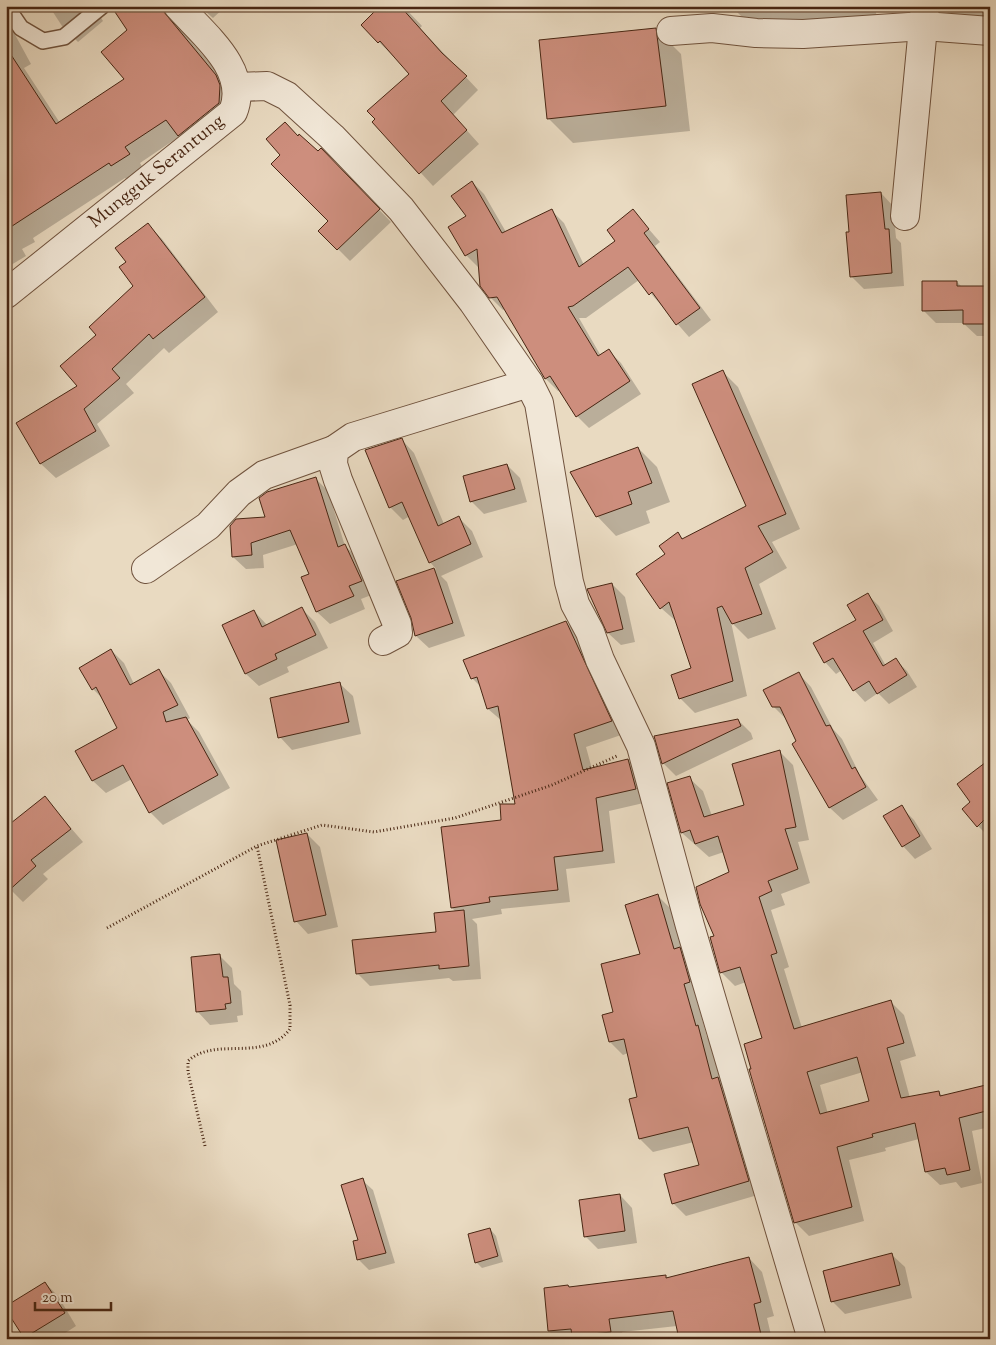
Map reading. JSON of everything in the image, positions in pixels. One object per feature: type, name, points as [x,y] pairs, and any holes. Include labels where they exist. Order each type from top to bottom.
[{"type":"street","name":"Mungguk Serantung","points":[[6,294],[233,112],[238,100],[237,87],[231,67],[178,6]]},
{"type":"street","points":[[905,216],[924,16]]},
{"type":"street","points":[[671,31],[712,28],[803,34],[924,16],[990,31]]},
{"type":"street","points":[[237,87],[267,86],[276,88],[332,137],[401,209],[473,302],[529,383],[538,403],[549,460],[554,504],[575,604],[641,746],[690,926],[812,1339]]},
{"type":"street","points":[[146,569],[208,526],[239,493],[264,475],[334,450],[353,437],[529,383]]},
{"type":"street","points":[[334,450],[333,464],[338,480],[398,624],[398,633],[384,641]]},
{"type":"lane","points":[[6,6],[21,28],[43,41],[64,37],[102,6]]},
{"type":"path","points":[[107,928],[257,846],[322,825],[374,832],[454,818],[552,786],[641,746]]},
{"type":"path","points":[[205,1146],[188,1072],[188,1061],[198,1052],[263,1045],[278,1040],[290,1030],[290,1005],[257,846]]},
{"type":"building","points":[[111,6],[159,6],[216,75],[220,85],[219,103],[178,136],[166,120],[125,147],[130,154],[111,166],[109,163],[6,230],[6,47],[56,124],[124,79],[101,52],[127,30]]},
{"type":"building","points":[[380,6],[400,6],[442,53],[467,76],[441,101],[467,130],[419,174],[372,122],[375,119],[367,111],[409,74],[380,41],[378,43],[361,25]]},
{"type":"building","points":[[656,28],[666,106],[547,119],[539,40]]},
{"type":"building","points":[[285,122],[298,136],[299,134],[318,151],[321,148],[380,209],[337,250],[318,231],[328,221],[271,164],[280,155],[266,139]]},
{"type":"building","points":[[472,181],[502,233],[552,209],[579,267],[615,241],[607,230],[633,209],[649,229],[644,233],[700,308],[676,325],[652,292],[649,295],[628,267],[573,306],[568,307],[598,356],[609,349],[630,381],[576,417],[550,376],[545,379],[497,297],[489,298],[480,286],[477,249],[465,256],[448,227],[466,216],[451,196]]},
{"type":"building","points":[[881,192],[885,229],[889,229],[892,273],[850,277],[846,232],[849,232],[846,195]]},
{"type":"building","points":[[148,223],[205,297],[153,339],[149,334],[112,369],[120,378],[84,409],[96,431],[40,464],[16,423],[77,386],[60,366],[96,335],[89,327],[133,286],[119,267],[126,262],[115,248]]},
{"type":"building","points":[[922,281],[957,281],[957,286],[990,286],[990,324],[963,324],[963,310],[922,311]]},
{"type":"building","points":[[723,370],[786,514],[758,526],[773,552],[745,568],[762,614],[732,624],[722,606],[717,608],[733,681],[679,699],[671,675],[691,668],[669,602],[660,609],[636,574],[665,554],[659,546],[678,532],[682,539],[746,506],[692,384]]},
{"type":"building","points":[[402,438],[438,526],[459,516],[471,544],[429,563],[402,502],[389,508],[365,450]]},
{"type":"building","points":[[638,447],[652,483],[628,492],[632,504],[596,517],[570,472]]},
{"type":"building","points":[[507,464],[515,489],[470,502],[463,476]]},
{"type":"building","points":[[316,477],[338,547],[345,544],[362,581],[349,586],[354,596],[316,612],[301,577],[309,574],[290,530],[251,543],[252,555],[232,557],[230,526],[236,519],[265,517],[259,498],[267,492]]},
{"type":"building","points":[[434,568],[453,623],[415,636],[411,618],[396,581]]},
{"type":"building","points":[[612,583],[623,629],[607,633],[587,589]]},
{"type":"building","points":[[868,593],[883,620],[863,631],[883,666],[896,658],[907,675],[877,694],[869,681],[853,691],[833,658],[824,663],[813,643],[856,620],[847,605]]},
{"type":"building","points":[[302,607],[316,635],[275,654],[277,659],[245,674],[222,625],[254,610],[262,627]]},
{"type":"building","points":[[566,621],[612,721],[574,734],[583,770],[628,759],[636,789],[596,798],[603,851],[554,857],[558,890],[489,897],[490,902],[451,908],[441,827],[501,820],[500,804],[515,804],[498,706],[487,709],[477,677],[471,679],[463,660]]},
{"type":"building","points":[[111,649],[130,685],[159,669],[178,705],[163,712],[166,722],[186,717],[218,775],[149,813],[123,765],[92,781],[75,751],[117,728],[96,687],[92,690],[79,668]]},
{"type":"building","points":[[799,672],[826,726],[830,725],[852,769],[855,767],[866,787],[829,808],[792,744],[796,741],[780,707],[772,707],[763,690]]},
{"type":"building","points":[[340,682],[349,722],[278,738],[270,698]]},
{"type":"building","points":[[738,719],[741,726],[662,764],[654,736]]},
{"type":"building","points":[[780,750],[796,827],[785,829],[798,869],[768,881],[772,891],[759,897],[777,953],[771,955],[794,1029],[891,1000],[904,1043],[887,1048],[901,1098],[939,1091],[940,1096],[990,1084],[990,1110],[959,1118],[970,1170],[947,1175],[945,1168],[925,1172],[915,1123],[872,1134],[873,1137],[837,1147],[852,1207],[794,1223],[749,1069],[751,1069],[744,1044],[762,1038],[740,967],[720,973],[710,937],[714,936],[700,904],[696,887],[729,872],[718,836],[695,844],[690,830],[681,833],[667,783],[690,776],[704,817],[744,805],[732,764]],"holes":[[[857,1057],[869,1101],[820,1114],[807,1072]]]},
{"type":"building","points":[[990,759],[990,828],[984,820],[977,827],[962,809],[970,802],[957,784]]},
{"type":"building","points":[[45,796],[71,829],[31,860],[36,866],[6,893],[6,827]]},
{"type":"building","points":[[902,805],[920,836],[902,847],[883,816]]},
{"type":"building","points":[[307,833],[326,915],[294,922],[276,840]]},
{"type":"building","points":[[658,894],[674,949],[680,947],[690,982],[684,984],[696,1026],[698,1025],[712,1079],[718,1077],[749,1181],[672,1204],[664,1174],[699,1165],[688,1127],[639,1139],[629,1099],[637,1097],[624,1039],[609,1042],[602,1015],[613,1012],[601,964],[640,954],[625,905]]},
{"type":"building","points":[[464,910],[469,966],[439,969],[439,965],[356,974],[352,940],[436,932],[434,913]]},
{"type":"building","points":[[220,954],[223,977],[228,977],[231,1003],[225,1004],[226,1009],[196,1012],[191,957]]},
{"type":"building","points":[[363,1178],[386,1253],[357,1260],[353,1241],[358,1240],[341,1185]]},
{"type":"building","points":[[620,1194],[625,1231],[584,1237],[579,1200]]},
{"type":"building","points":[[490,1228],[498,1256],[475,1263],[468,1234]]},
{"type":"building","points":[[892,1253],[900,1285],[831,1302],[823,1271]]},
{"type":"building","points":[[749,1257],[761,1302],[754,1304],[762,1339],[679,1339],[673,1311],[609,1319],[611,1332],[572,1336],[571,1329],[548,1331],[544,1288],[568,1285],[569,1287],[666,1275],[666,1278]]},
{"type":"building","points":[[45,1282],[65,1313],[24,1338],[6,1310],[6,1306]]}]
